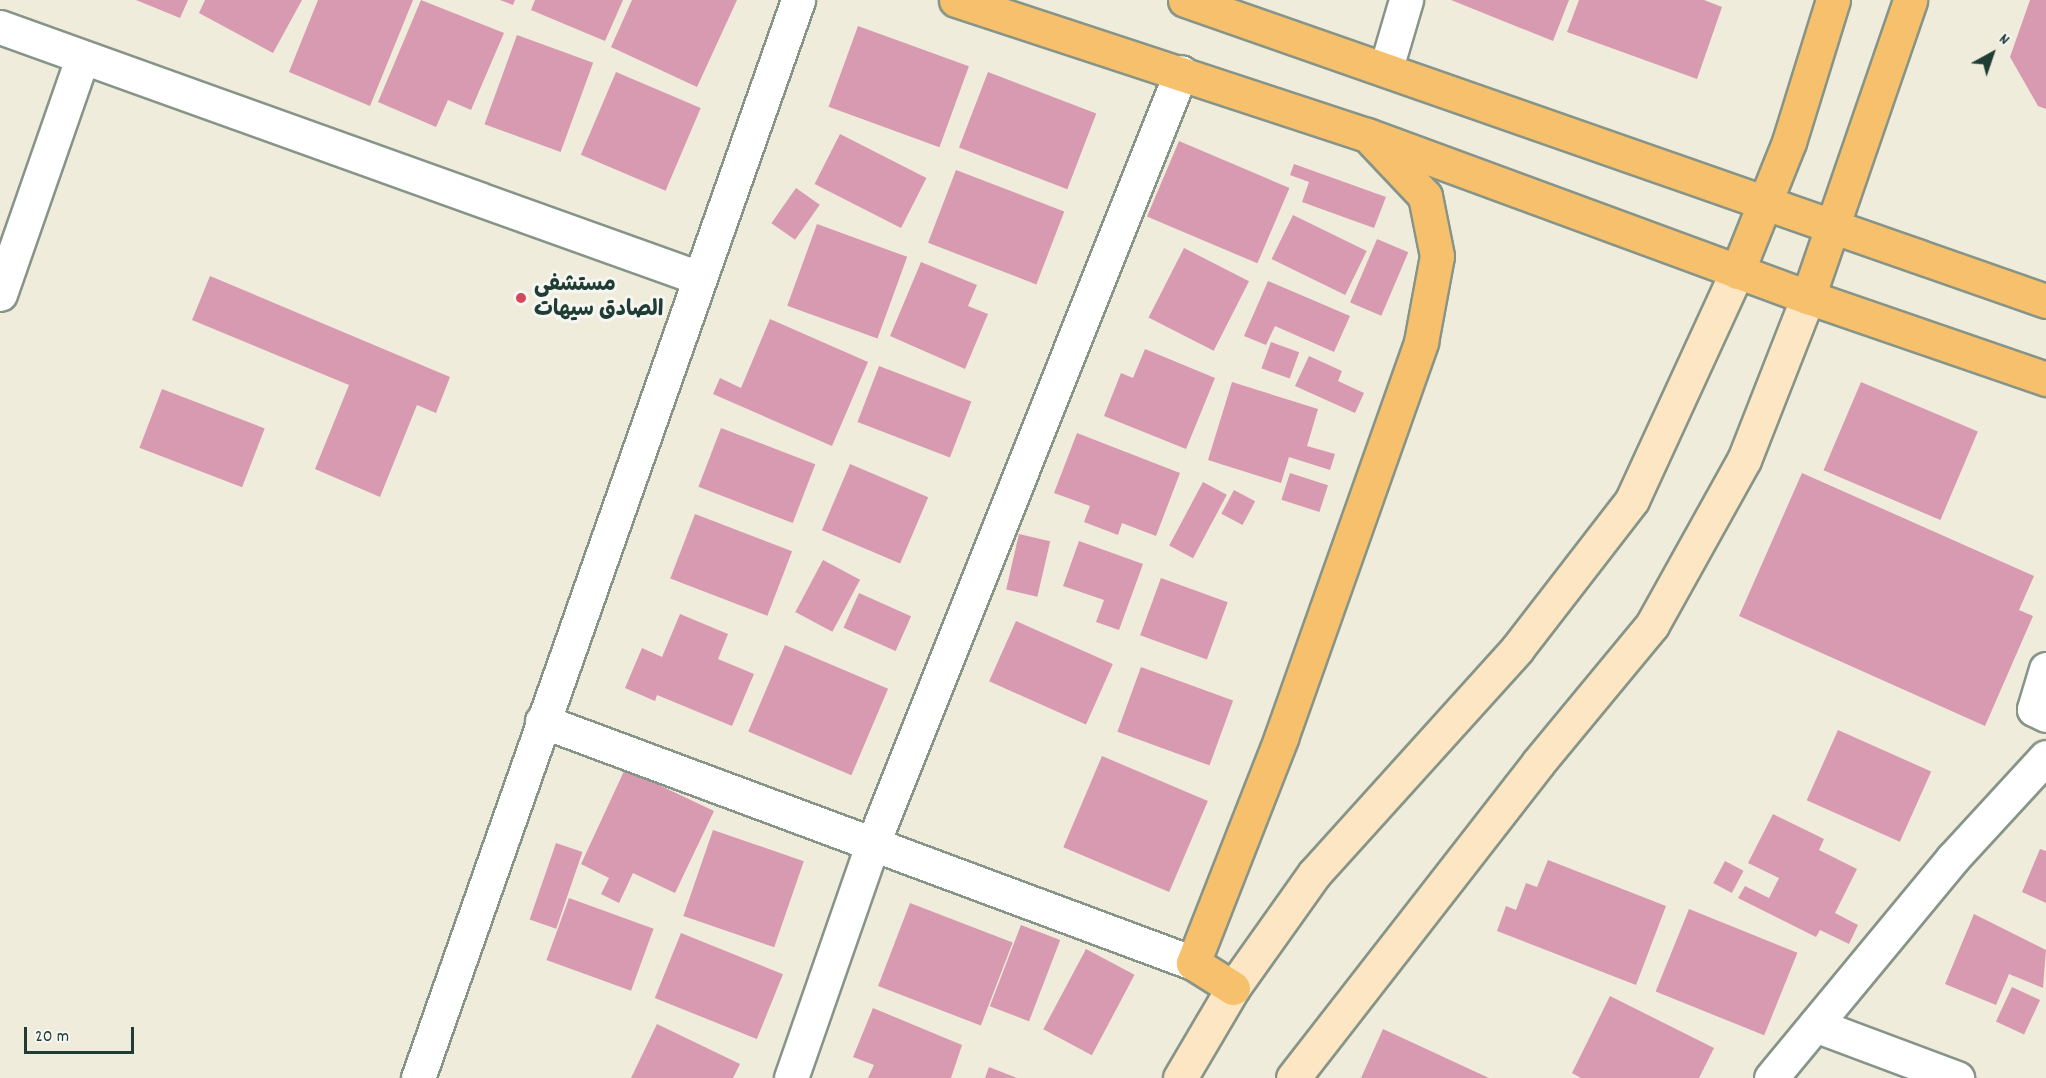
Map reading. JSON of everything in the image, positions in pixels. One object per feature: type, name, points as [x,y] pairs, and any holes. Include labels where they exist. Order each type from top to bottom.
[{"type":"main road","points":[[956,0],[1181,72],[1367,135],[1737,272],[2046,379]]},
{"type":"main road","points":[[1185,0],[1386,68],[2046,302]]},
{"type":"main road","points":[[1737,272],[1789,142],[1833,0]]},
{"type":"main road","points":[[1808,297],[1910,0]]},
{"type":"main road","points":[[1233,988],[1193,963],[1281,738],[1421,342],[1437,256],[1425,196],[1367,135]]},
{"type":"street","points":[[418,1078],[798,0]]},
{"type":"street","points":[[1386,68],[1406,0]]},
{"type":"street","points":[[0,27],[699,278]]},
{"type":"street","points":[[0,294],[82,58]]},
{"type":"street","points":[[790,1078],[873,843],[1181,72]]},
{"type":"street","points":[[1180,1078],[1233,988],[1314,874],[1517,649],[1632,500],[1737,272]]},
{"type":"street","points":[[1293,1078],[1538,763],[1652,625],[1744,460],[1808,297]]},
{"type":"street","points":[[2046,669],[2034,709],[2046,715]]},
{"type":"street","points":[[542,721],[1193,963]]},
{"type":"street","points":[[1771,1078],[1953,858],[2046,757]]},
{"type":"street","points":[[1815,1025],[1957,1078]]},
{"type":"building","points":[[136,0],[188,0],[180,18]]},
{"type":"building","points":[[205,0],[302,0],[273,53],[199,13]]},
{"type":"building","points":[[318,0],[413,0],[370,106],[289,72]]},
{"type":"building","points":[[421,0],[504,33],[471,110],[448,100],[436,127],[378,102]]},
{"type":"building","points":[[500,0],[515,0],[513,5]]},
{"type":"building","points":[[535,0],[623,0],[605,41],[531,10]]},
{"type":"building","points":[[632,0],[737,0],[697,87],[611,47]]},
{"type":"building","points":[[1451,0],[1569,0],[1553,41]]},
{"type":"building","points":[[1579,0],[1704,0],[1722,7],[1697,79],[1567,32]]},
{"type":"building","points":[[2030,0],[2046,0],[2046,109],[2038,106],[2010,57]]},
{"type":"building","points":[[858,26],[969,66],[939,147],[829,107]]},
{"type":"building","points":[[517,35],[593,63],[561,152],[485,124]]},
{"type":"building","points":[[616,72],[701,108],[666,191],[581,155]]},
{"type":"building","points":[[988,72],[1096,114],[1067,189],[959,148]]},
{"type":"building","points":[[840,134],[926,178],[901,228],[815,184]]},
{"type":"building","points":[[1179,141],[1289,188],[1257,263],[1147,216]]},
{"type":"building","points":[[1294,164],[1386,197],[1374,228],[1302,202],[1309,182],[1290,175]]},
{"type":"building","points":[[956,170],[1064,212],[1036,284],[928,243]]},
{"type":"building","points":[[796,188],[820,205],[795,240],[771,223]]},
{"type":"building","points":[[1293,215],[1367,251],[1345,295],[1272,259]]},
{"type":"building","points":[[817,224],[907,257],[877,339],[787,306]]},
{"type":"building","points":[[1377,239],[1408,252],[1381,316],[1350,303]]},
{"type":"building","points":[[1184,248],[1249,281],[1214,351],[1149,317]]},
{"type":"building","points":[[921,262],[977,285],[968,306],[988,314],[965,369],[890,336]]},
{"type":"building","points":[[210,276],[450,377],[436,413],[417,405],[380,497],[315,469],[349,385],[192,320]]},
{"type":"building","points":[[1268,281],[1350,316],[1334,352],[1275,326],[1266,345],[1244,336]]},
{"type":"building","points":[[770,319],[868,362],[832,446],[713,394],[720,378],[741,388]]},
{"type":"building","points":[[1271,342],[1299,352],[1290,379],[1261,368]]},
{"type":"building","points":[[1145,349],[1215,378],[1186,449],[1104,416],[1121,373],[1133,378]]},
{"type":"building","points":[[1309,356],[1342,371],[1338,381],[1364,393],[1355,413],[1295,386]]},
{"type":"building","points":[[879,366],[971,401],[950,457],[857,422]]},
{"type":"building","points":[[1232,382],[1318,409],[1307,446],[1335,454],[1330,470],[1289,457],[1281,483],[1208,460]]},
{"type":"building","points":[[1861,382],[1978,432],[1940,520],[1823,470]]},
{"type":"building","points":[[162,389],[265,428],[242,487],[139,448]]},
{"type":"building","points":[[721,428],[815,464],[793,523],[698,487]]},
{"type":"building","points":[[1077,433],[1180,473],[1156,536],[1122,523],[1118,535],[1084,522],[1090,506],[1054,493]]},
{"type":"building","points":[[850,464],[928,497],[900,563],[822,530]]},
{"type":"building","points":[[1290,473],[1328,485],[1319,512],[1281,500]]},
{"type":"building","points":[[1802,473],[2034,576],[2019,610],[2033,616],[1985,726],[1739,616]]},
{"type":"building","points":[[1203,482],[1227,495],[1193,558],[1169,546]]},
{"type":"building","points":[[1234,490],[1255,501],[1243,525],[1221,514]]},
{"type":"building","points":[[695,514],[792,551],[767,616],[670,578]]},
{"type":"building","points":[[1019,534],[1050,541],[1037,597],[1006,590]]},
{"type":"building","points":[[1079,541],[1143,564],[1119,630],[1096,622],[1104,600],[1063,586]]},
{"type":"building","points":[[823,560],[860,580],[832,632],[795,612]]},
{"type":"building","points":[[1161,578],[1228,602],[1207,660],[1140,635]]},
{"type":"building","points":[[859,593],[911,616],[896,651],[844,628]]},
{"type":"building","points":[[680,614],[728,634],[718,659],[754,674],[732,726],[657,695],[655,701],[625,688],[642,648],[662,657]]},
{"type":"building","points":[[1016,621],[1113,664],[1086,724],[989,681]]},
{"type":"building","points":[[785,645],[888,689],[851,775],[748,732]]},
{"type":"building","points":[[1141,667],[1233,701],[1209,765],[1117,732]]},
{"type":"building","points":[[1838,730],[1931,771],[1900,842],[1807,800]]},
{"type":"building","points":[[1102,756],[1208,801],[1169,892],[1063,847]]},
{"type":"building","points":[[625,769],[714,811],[675,893],[633,873],[619,903],[601,894],[609,878],[581,864]]},
{"type":"building","points":[[1773,814],[1824,839],[1819,850],[1857,869],[1835,913],[1858,925],[1849,944],[1820,930],[1816,937],[1738,898],[1745,886],[1769,898],[1779,878],[1748,863]]},
{"type":"building","points":[[713,830],[804,861],[774,947],[683,916]]},
{"type":"building","points":[[556,843],[582,852],[556,929],[530,920]]},
{"type":"building","points":[[2040,849],[2046,851],[2046,903],[2022,892]]},
{"type":"building","points":[[1548,860],[1666,906],[1636,985],[1497,931],[1506,906],[1516,910],[1526,883],[1537,887]]},
{"type":"building","points":[[1725,861],[1744,871],[1732,893],[1713,883]]},
{"type":"building","points":[[569,898],[654,929],[631,991],[546,960]]},
{"type":"building","points":[[910,903],[1013,942],[981,1026],[878,986]]},
{"type":"building","points":[[1689,909],[1797,953],[1764,1035],[1656,992]]},
{"type":"building","points":[[1974,914],[2046,950],[2043,988],[2009,974],[1996,1005],[1945,984]]},
{"type":"building","points":[[1021,925],[1060,940],[1029,1021],[990,1006]]},
{"type":"building","points":[[681,933],[783,974],[757,1039],[655,998]]},
{"type":"building","points":[[1086,949],[1135,975],[1092,1055],[1043,1029]]},
{"type":"building","points":[[2012,987],[2040,1000],[2024,1035],[1996,1021]]},
{"type":"building","points":[[1610,996],[1714,1048],[1699,1078],[1581,1078],[1572,1073]]},
{"type":"building","points":[[873,1008],[962,1045],[951,1078],[868,1078],[874,1065],[853,1057]]},
{"type":"building","points":[[657,1024],[740,1064],[733,1078],[631,1078]]},
{"type":"building","points":[[1383,1029],[1489,1078],[1361,1078]]},
{"type":"building","points":[[989,1067],[1017,1078],[985,1078]]},
{"type":"place","name":"مستشفى الصادق سيهات","points":[[521,298]]}]
